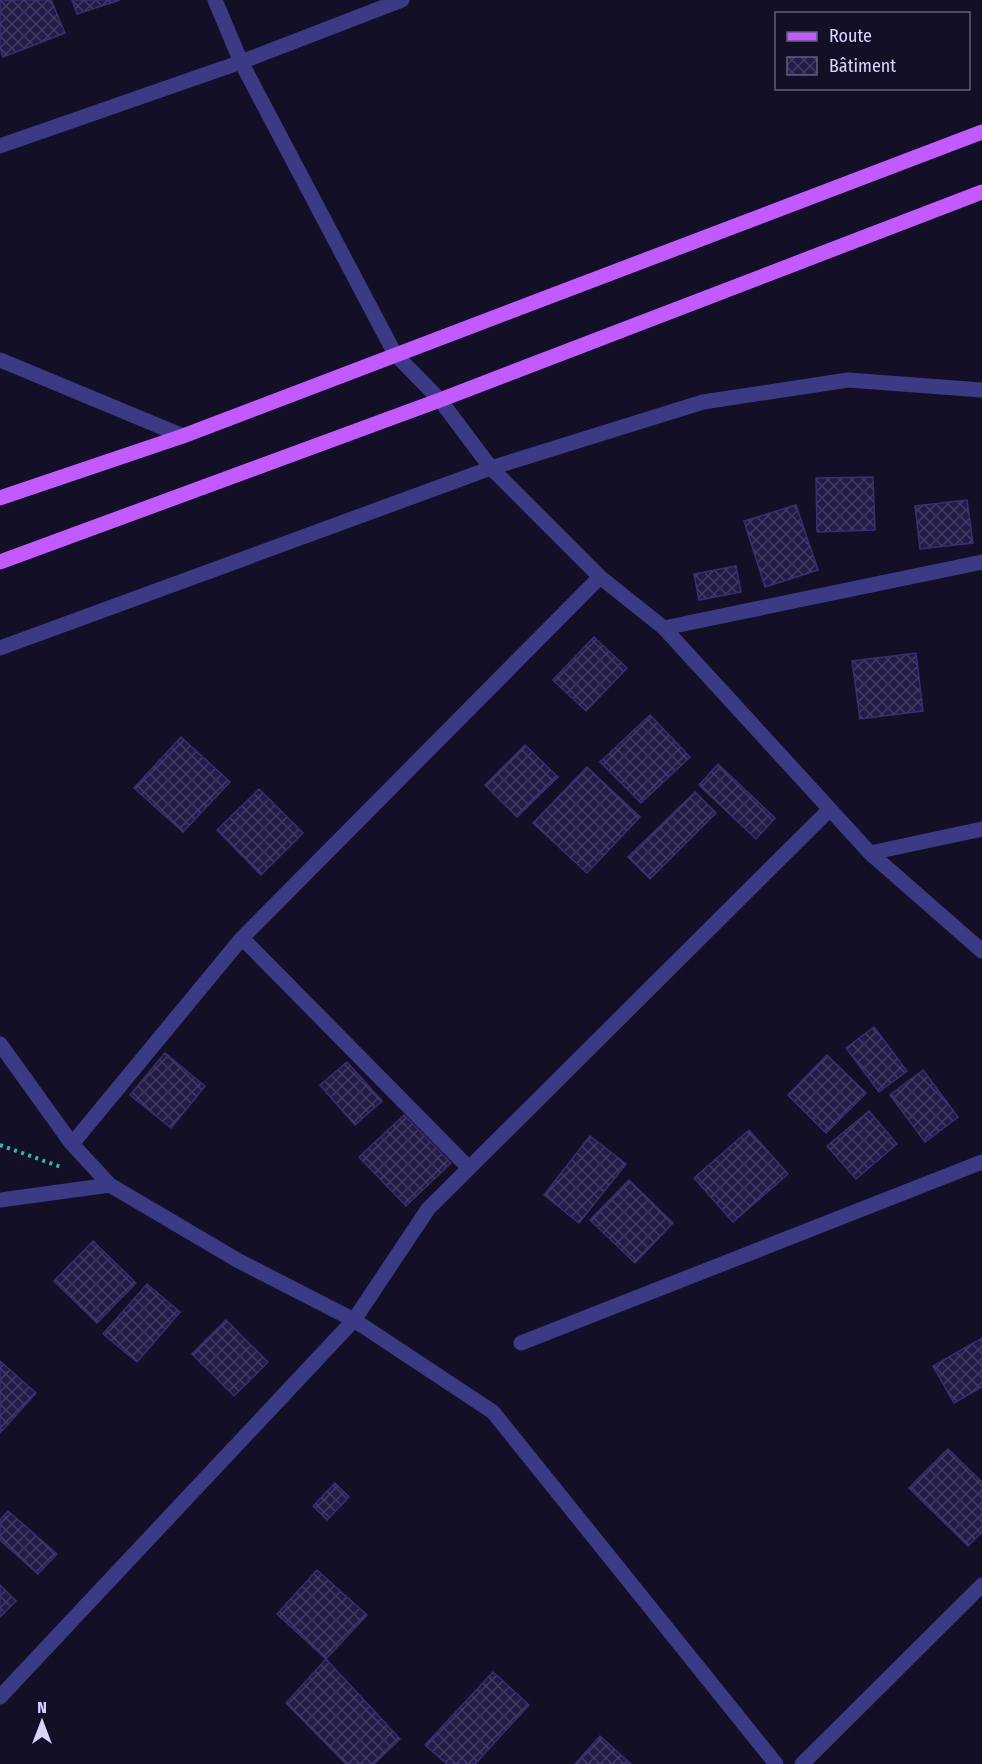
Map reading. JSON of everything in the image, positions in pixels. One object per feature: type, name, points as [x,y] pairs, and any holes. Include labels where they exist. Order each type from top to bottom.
[{"type":"main road","points":[[0,498],[183,436],[982,132]]},
{"type":"main road","points":[[0,562],[440,400],[982,192]]},
{"type":"street","points":[[215,0],[242,62],[395,354],[440,400],[491,468],[600,578],[664,628],[870,853],[982,951]]},
{"type":"street","points":[[0,146],[242,62],[402,0]]},
{"type":"street","points":[[0,360],[183,436]]},
{"type":"street","points":[[0,648],[491,468],[703,402],[848,380],[982,390]]},
{"type":"street","points":[[664,628],[982,562]]},
{"type":"street","points":[[72,1144],[242,938],[600,578]]},
{"type":"street","points":[[0,1697],[354,1320],[428,1209],[829,810]]},
{"type":"street","points":[[870,853],[982,829]]},
{"type":"street","points":[[242,938],[470,1168]]},
{"type":"street","points":[[0,1044],[72,1144],[110,1185],[237,1260],[354,1320],[493,1412],[776,1764]]},
{"type":"street","points":[[521,1343],[982,1162]]},
{"type":"street","points":[[0,1200],[110,1185]]},
{"type":"street","points":[[802,1764],[982,1585]]},
{"type":"path","points":[[0,1145],[66,1169]]},
{"type":"building","points":[[0,0],[51,0],[65,33],[3,57],[0,48]]},
{"type":"building","points":[[72,0],[120,0],[77,14]]},
{"type":"building","points":[[873,477],[875,530],[817,532],[816,478]]},
{"type":"building","points":[[967,500],[973,543],[920,549],[915,506]]},
{"type":"building","points":[[796,505],[818,570],[765,587],[744,521]]},
{"type":"building","points":[[736,566],[741,592],[699,600],[694,574]]},
{"type":"building","points":[[594,637],[627,668],[586,711],[553,680]]},
{"type":"building","points":[[916,653],[923,711],[860,719],[852,661]]},
{"type":"building","points":[[650,715],[690,757],[641,803],[600,762]]},
{"type":"building","points":[[181,737],[230,782],[183,832],[134,788]]},
{"type":"building","points":[[525,745],[558,777],[517,817],[485,785]]},
{"type":"building","points":[[718,764],[775,818],[756,839],[699,785]]},
{"type":"building","points":[[587,767],[640,817],[587,873],[533,823]]},
{"type":"building","points":[[259,789],[303,833],[261,875],[217,830]]},
{"type":"building","points":[[695,792],[716,813],[650,879],[628,857]]},
{"type":"building","points":[[874,1027],[907,1071],[879,1092],[846,1048]]},
{"type":"building","points":[[165,1053],[205,1086],[171,1128],[130,1095]]},
{"type":"building","points":[[827,1055],[866,1093],[826,1133],[788,1095]]},
{"type":"building","points":[[347,1062],[382,1101],[355,1125],[320,1085]]},
{"type":"building","points":[[923,1070],[958,1117],[925,1142],[890,1095]]},
{"type":"building","points":[[869,1111],[897,1144],[856,1179],[827,1146]]},
{"type":"building","points":[[404,1115],[451,1163],[406,1206],[359,1157]]},
{"type":"building","points":[[749,1130],[788,1174],[733,1222],[694,1178]]},
{"type":"building","points":[[590,1136],[626,1164],[579,1223],[544,1195]]},
{"type":"building","points":[[629,1180],[673,1223],[635,1263],[590,1220]]},
{"type":"building","points":[[93,1241],[136,1283],[97,1323],[54,1281]]},
{"type":"building","points":[[147,1284],[180,1312],[137,1362],[103,1334]]},
{"type":"building","points":[[226,1320],[268,1362],[234,1396],[192,1354]]},
{"type":"building","points":[[982,1338],[982,1387],[954,1403],[933,1366]]},
{"type":"building","points":[[0,1361],[36,1393],[0,1433]]},
{"type":"building","points":[[948,1449],[982,1482],[982,1532],[968,1546],[909,1488]]},
{"type":"building","points":[[335,1483],[349,1497],[327,1520],[313,1506]]},
{"type":"building","points":[[8,1511],[57,1554],[38,1574],[0,1540],[0,1520]]},
{"type":"building","points":[[317,1570],[367,1615],[326,1659],[277,1614]]},
{"type":"building","points":[[0,1585],[16,1601],[0,1617]]},
{"type":"building","points":[[326,1659],[400,1739],[374,1764],[346,1764],[286,1703]]},
{"type":"building","points":[[493,1672],[529,1705],[475,1764],[447,1764],[425,1745]]},
{"type":"building","points":[[600,1736],[631,1764],[575,1764]]}]
